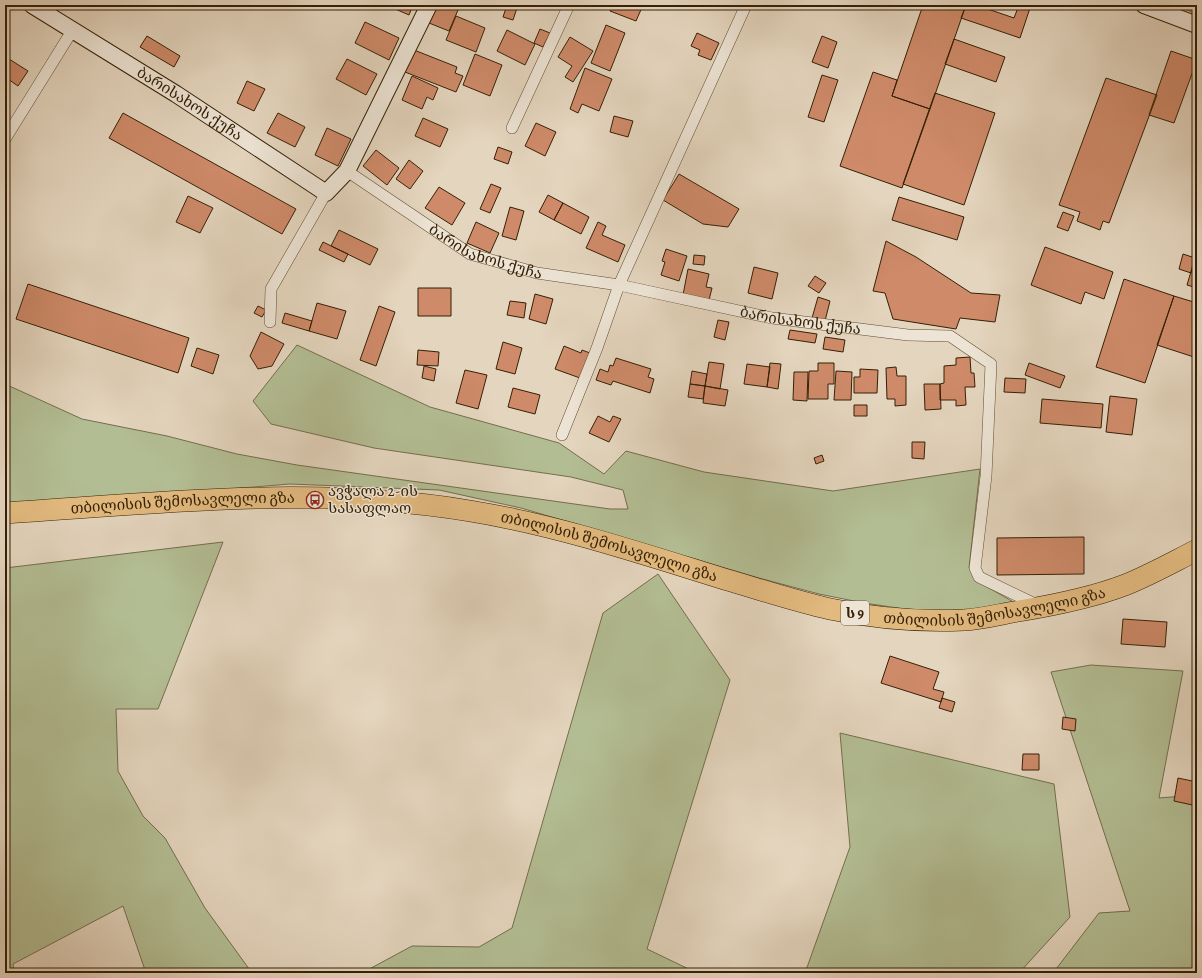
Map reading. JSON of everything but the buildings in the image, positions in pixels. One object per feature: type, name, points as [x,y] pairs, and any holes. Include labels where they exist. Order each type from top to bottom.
[{"type":"highway","name":"თბილისის შემოსავლელი გზა","points":[[5,513],[225,498],[296,496],[382,500],[472,511],[554,529],[830,609],[898,619],[963,620],[992,617],[1042,608],[1085,598],[1126,584],[1153,573],[1197,550]]},
{"type":"street","name":"ბარისახოს ქუჩა","points":[[32,5],[176,94],[326,193]]},
{"type":"street","points":[[270,322],[271,289],[326,193],[347,171],[429,5]]},
{"type":"street","points":[[512,128],[568,5]]},
{"type":"street","points":[[562,435],[597,348],[620,285],[746,5]]},
{"type":"street","points":[[1144,5],[1197,25]]},
{"type":"street","points":[[5,139],[72,31]]},
{"type":"street","name":"ბარისახოს ქუჩა","points":[[347,171],[470,254],[538,273],[620,285],[772,318],[908,335],[950,336],[991,364],[986,476],[975,568],[979,578],[1042,608]]},
{"type":"green space","points":[[1174,5],[1197,5],[1197,14]]},
{"type":"green space","points":[[297,345],[430,407],[559,443],[604,474],[626,451],[704,472],[833,491],[980,469],[969,568],[982,584],[1017,604],[968,612],[912,610],[864,603],[819,594],[759,578],[521,508],[439,490],[290,484],[5,506],[5,384],[82,419],[167,436],[237,454],[297,465],[610,509],[628,509],[623,490],[571,477],[374,448],[271,424],[253,401]]},
{"type":"green space","points":[[223,542],[158,709],[116,709],[118,771],[143,816],[165,838],[205,908],[252,973],[146,973],[123,906],[13,964],[14,973],[5,973],[5,568]]},
{"type":"green space","points":[[658,574],[730,680],[647,949],[697,973],[362,973],[412,946],[479,947],[512,928],[603,613]]},
{"type":"green space","points":[[1091,665],[1183,671],[1159,798],[1197,795],[1197,973],[1053,973],[1099,913],[1130,911],[1051,672]]},
{"type":"green space","points":[[840,733],[1054,784],[1070,917],[1019,973],[805,973],[850,847]]},
{"type":"place","name":"ავჭალა 2-ის სასაფლაო","points":[[315,500]]}]
